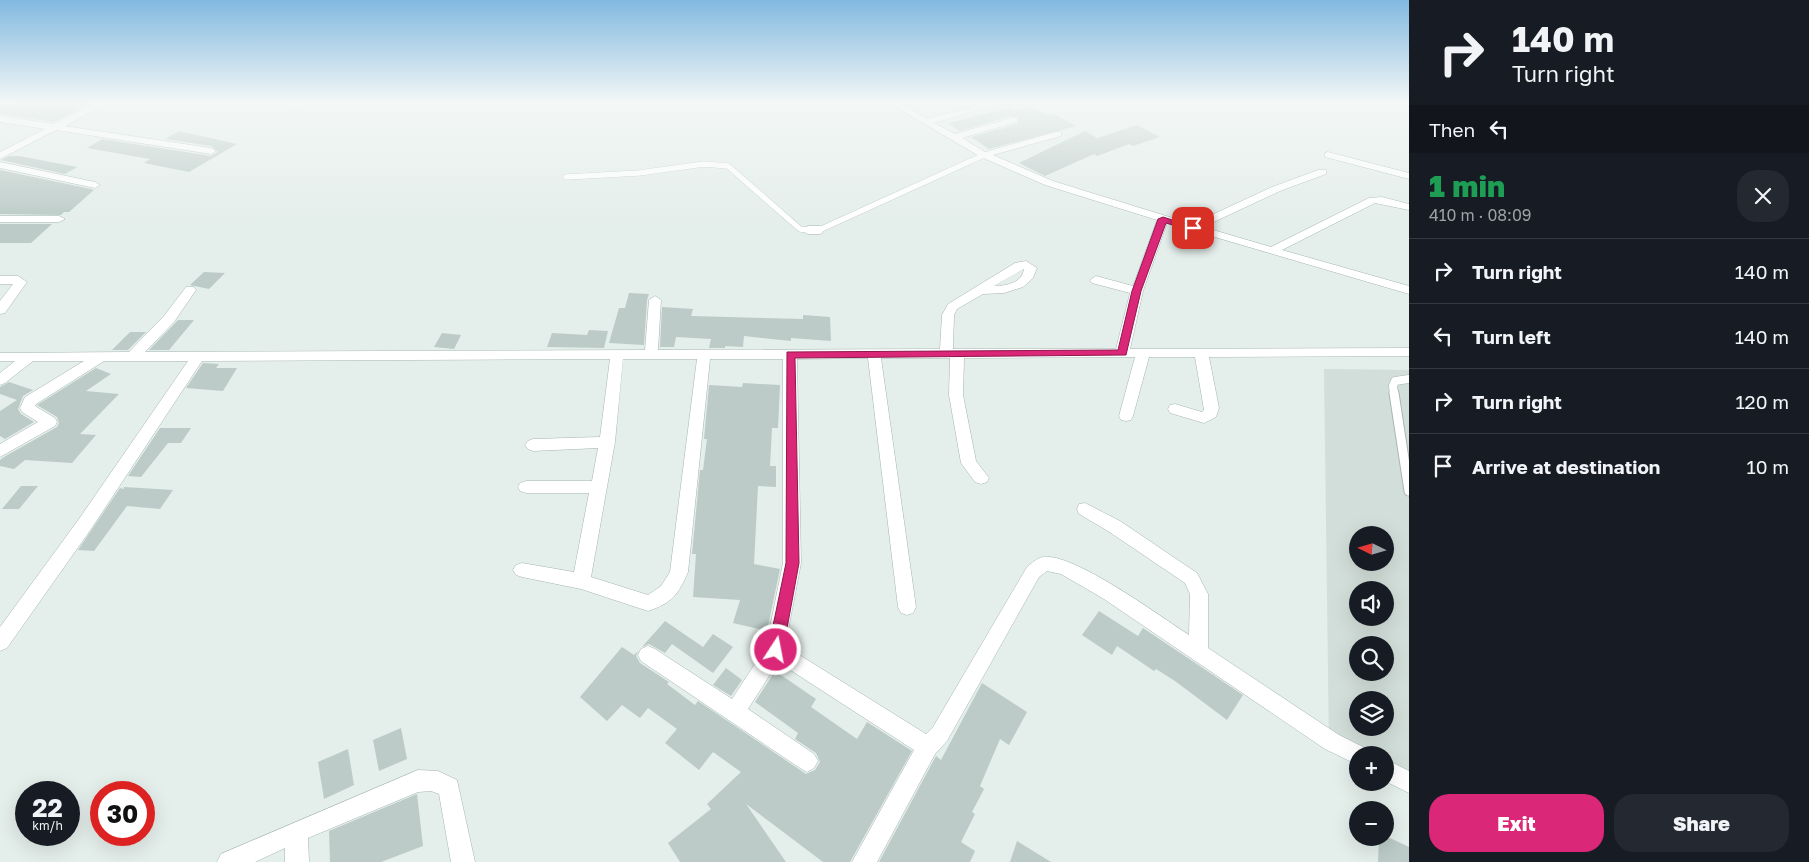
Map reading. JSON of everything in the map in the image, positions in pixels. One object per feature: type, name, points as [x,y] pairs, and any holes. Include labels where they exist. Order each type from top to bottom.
[{"type":"street","points":[[0,156],[24,143]]},
{"type":"street","points":[[160,143],[211,151]]},
{"type":"street","points":[[962,143],[984,155],[1049,183],[1193,228],[1409,290]]},
{"type":"street","points":[[984,155],[1025,143]]},
{"type":"street","points":[[1328,154],[1409,176]]},
{"type":"street","points":[[0,165],[95,186]]},
{"type":"street","points":[[1193,228],[1276,189],[1322,172]]},
{"type":"street","points":[[1271,250],[1373,200],[1409,206]]},
{"type":"street","points":[[0,219],[59,219]]},
{"type":"street","points":[[1122,353],[1137,291],[1163,219]]},
{"type":"street","points":[[0,280],[18,280],[21,282],[0,310]]},
{"type":"street","points":[[1096,280],[1137,291]]},
{"type":"street","points":[[134,355],[169,319],[190,290]]},
{"type":"street","points":[[981,478],[969,463],[956,395],[948,315],[952,306],[982,290]]},
{"type":"street","points":[[652,355],[655,300]]},
{"type":"street","points":[[0,357],[134,355],[1409,352]]},
{"type":"street","points":[[1126,416],[1144,353]]},
{"type":"street","points":[[1175,410],[1204,418],[1211,413],[1212,408],[1201,353]]},
{"type":"street","points":[[522,570],[581,581],[648,603],[658,600],[672,589],[679,572],[704,354]]},
{"type":"street","points":[[735,712],[776,650],[792,563],[790,354]]},
{"type":"street","points":[[874,354],[906,607]]},
{"type":"street","points":[[0,642],[85,524],[199,355]]},
{"type":"street","points":[[581,581],[597,487],[607,442],[617,355]]},
{"type":"street","points":[[0,380],[31,356]]},
{"type":"street","points":[[0,451],[50,422],[27,408],[30,401],[102,356]]},
{"type":"street","points":[[533,444],[607,442]]},
{"type":"street","points":[[526,487],[597,487]]},
{"type":"street","points":[[1085,509],[1114,526],[1191,578],[1199,594],[1198,651]]},
{"type":"street","points":[[864,862],[928,747],[940,734],[1033,572],[1043,564],[1054,564],[1093,583],[1198,651],[1332,742],[1349,750]]},
{"type":"street","points":[[776,650],[928,747]]},
{"type":"street","points":[[648,655],[807,761]]},
{"type":"street","points":[[1394,774],[1409,782]]},
{"type":"street","points":[[229,862],[418,781],[433,779],[449,788],[462,862]]},
{"type":"street","points":[[296,832],[297,862]]},
{"type":"lane","points":[[0,149],[10,151]]},
{"type":"lane","points":[[566,178],[663,170],[692,165],[722,164],[728,166],[800,229],[817,230],[984,155]]},
{"type":"lane","points":[[1409,379],[1395,381],[1393,386],[1409,491]]},
{"type":"shaded area","points":[[1324,369],[1409,370],[1409,780],[1394,774],[1394,746],[1349,746],[1349,753],[1329,747]]},
{"type":"building","points":[[95,143],[129,143],[211,156],[218,152],[211,146],[193,143],[237,144],[189,172],[144,163],[150,159],[87,148]]},
{"type":"building","points":[[980,143],[1011,143],[989,149]]},
{"type":"building","points":[[1060,143],[1141,143],[1133,146],[1129,144],[1097,156],[1094,154],[1045,176],[1019,163]]},
{"type":"building","points":[[9,156],[19,156],[77,167],[65,174],[1,160]]},
{"type":"building","points":[[0,170],[94,190],[69,212],[64,212],[61,215],[0,214]]},
{"type":"building","points":[[0,224],[52,224],[31,243],[0,243]]},
{"type":"building","points":[[204,272],[225,273],[209,289],[190,285]]},
{"type":"building","points":[[629,293],[649,294],[644,345],[609,343],[619,308],[625,308]]},
{"type":"building","points":[[662,307],[693,309],[691,316],[803,319],[803,315],[830,317],[831,341],[791,338],[791,341],[744,336],[743,347],[725,346],[725,348],[709,348],[711,339],[676,337],[674,347],[660,347]]},
{"type":"building","points":[[178,320],[194,320],[169,350],[149,350]]},
{"type":"building","points":[[589,330],[608,331],[604,348],[547,347],[552,333],[587,335]]},
{"type":"building","points":[[130,332],[146,332],[128,350],[112,350]]},
{"type":"building","points":[[442,333],[461,335],[454,349],[434,347]]},
{"type":"building","points":[[203,363],[219,364],[216,368],[237,368],[223,391],[186,388]]},
{"type":"building","points":[[96,368],[111,374],[86,391],[119,394],[80,434],[96,435],[72,463],[25,460],[14,469],[0,466],[0,460],[4,457],[57,427],[59,423],[57,417],[37,405]]},
{"type":"building","points":[[9,382],[33,390],[23,396],[18,409],[21,414],[34,422],[5,439],[0,436],[0,411],[17,400],[0,394],[0,387]]},
{"type":"building","points":[[743,383],[780,385],[778,428],[772,428],[770,466],[776,466],[776,487],[758,486],[754,564],[780,569],[767,631],[733,623],[740,600],[693,597],[696,554],[692,554],[700,470],[703,470],[707,439],[704,439],[709,385],[742,387]]},
{"type":"building","points":[[160,428],[191,428],[181,443],[168,443],[141,477],[128,476]]},
{"type":"building","points":[[21,486],[38,486],[19,509],[2,509]]},
{"type":"building","points":[[124,487],[173,490],[160,509],[127,506],[94,551],[78,550],[120,488],[124,489]]},
{"type":"building","points":[[1099,611],[1138,636],[1143,628],[1243,695],[1227,720],[1175,681],[1156,669],[1154,671],[1117,646],[1112,655],[1082,635]]},
{"type":"building","points":[[665,621],[703,647],[713,634],[733,647],[713,673],[672,644],[665,653],[649,644],[642,647]]},
{"type":"building","points":[[622,647],[634,655],[638,651],[636,656],[640,663],[669,682],[667,684],[695,705],[698,701],[806,774],[815,770],[820,762],[816,753],[795,739],[798,733],[755,702],[775,671],[816,699],[811,707],[857,739],[867,722],[912,751],[850,862],[823,862],[746,804],[786,862],[680,862],[668,843],[711,809],[707,804],[741,772],[713,752],[699,770],[665,743],[677,729],[648,708],[640,718],[622,705],[607,721],[580,697]]},
{"type":"building","points":[[726,668],[742,680],[731,696],[713,685]]},
{"type":"building","points":[[982,683],[1027,712],[1009,745],[1000,739],[980,786],[984,789],[972,812],[975,814],[961,842],[975,851],[970,862],[879,862],[936,756],[941,760]]},
{"type":"building","points":[[401,728],[407,759],[379,771],[373,740]]},
{"type":"building","points":[[348,749],[354,785],[324,799],[318,762]]},
{"type":"building","points":[[417,794],[423,846],[381,862],[330,862],[329,831]]},
{"type":"building","points":[[1394,840],[1409,847],[1409,862],[1378,862],[1379,846],[1394,846]]},
{"type":"building","points":[[1017,841],[1051,862],[1010,862]]},
{"type":"route","points":[[776,650],[792,563],[790,354],[1122,353],[1137,291],[1163,219],[1193,228]]}]
